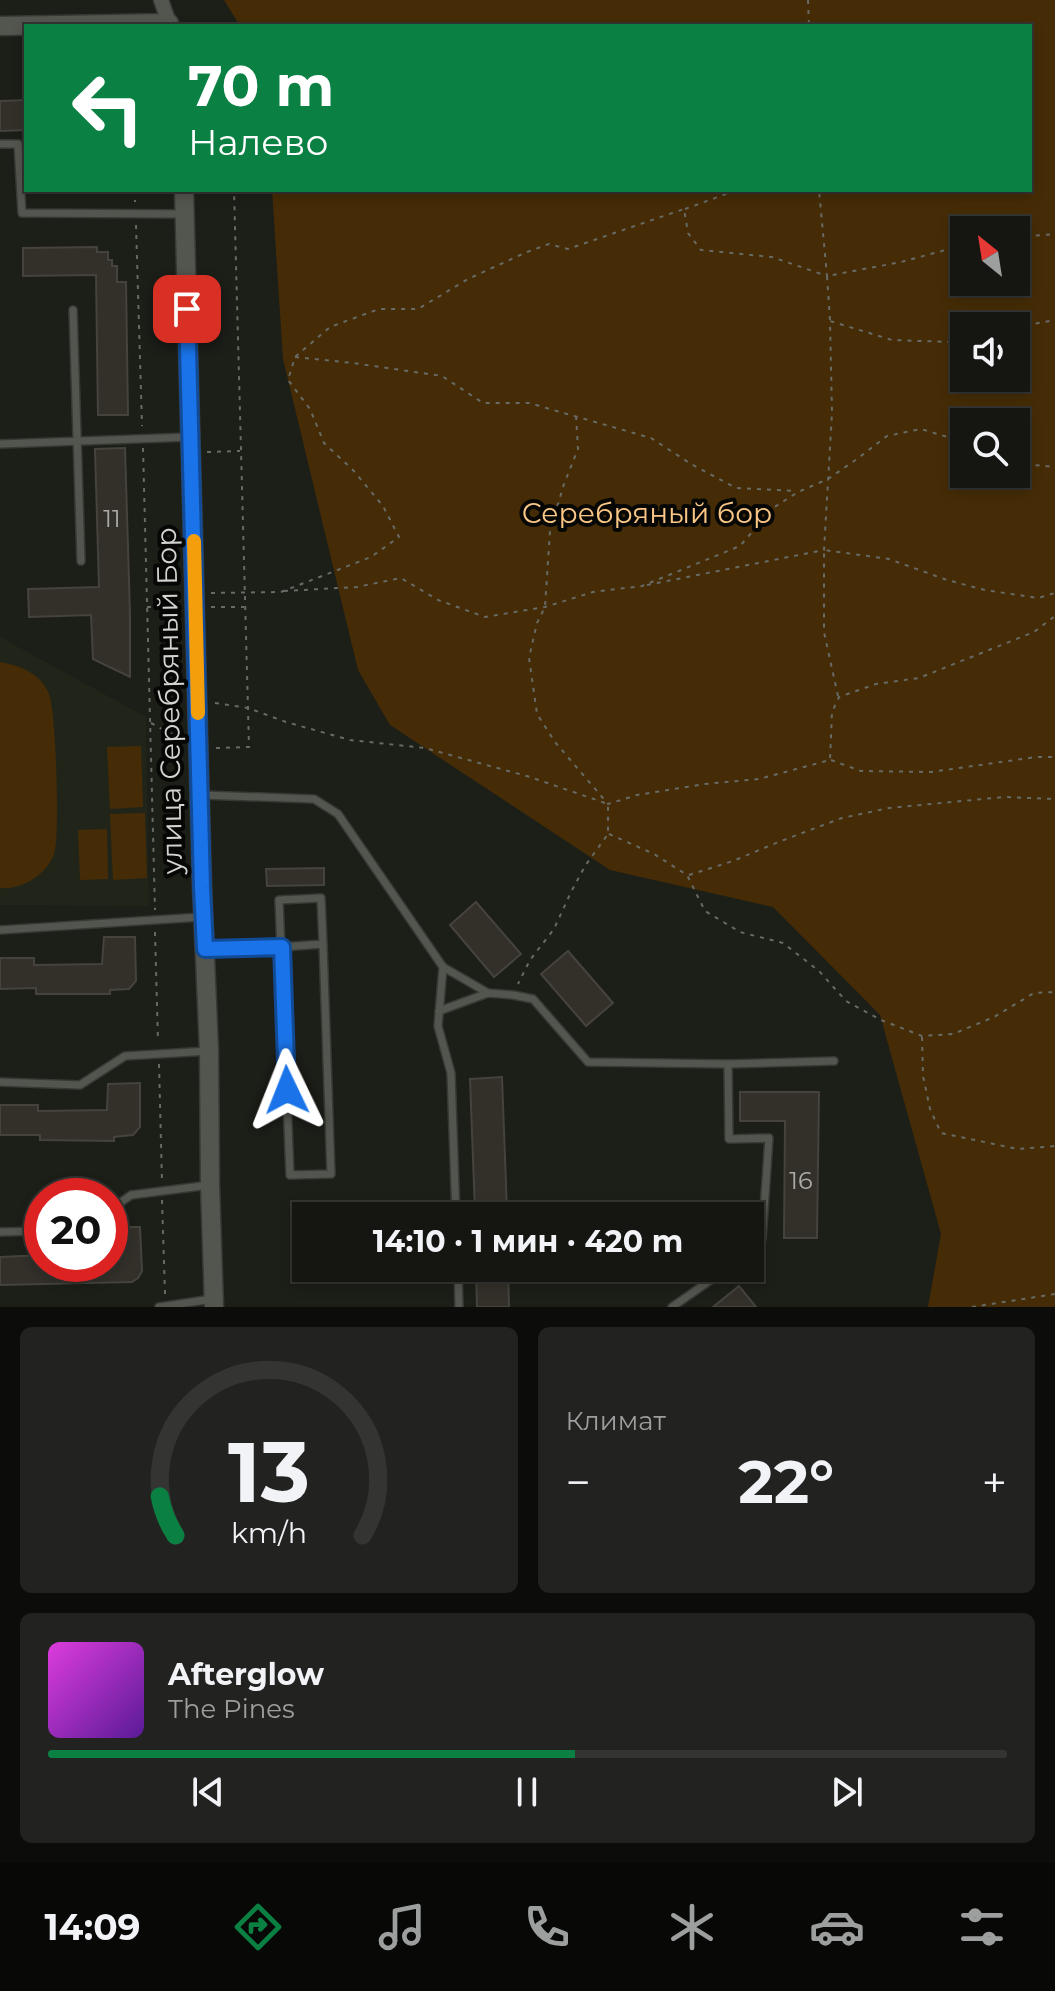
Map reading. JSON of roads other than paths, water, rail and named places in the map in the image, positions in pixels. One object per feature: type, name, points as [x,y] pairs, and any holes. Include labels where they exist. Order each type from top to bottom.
[{"type":"street","points":[[161,0],[169,24]]},
{"type":"street","points":[[0,26],[24,26]]},
{"type":"street","name":"улица Серебряный Бор","points":[[184,192],[214,1303]]},
{"type":"lane","points":[[0,144],[18,144],[22,213],[185,214]]},
{"type":"lane","points":[[73,310],[81,561]]},
{"type":"lane","points":[[0,444],[142,438],[191,445]]},
{"type":"lane","points":[[200,794],[314,799],[338,814],[443,967],[488,993]]},
{"type":"lane","points":[[321,898],[323,944],[331,1174],[290,1175],[279,900],[321,898]]},
{"type":"lane","points":[[0,930],[204,917]]},
{"type":"lane","points":[[205,949],[323,944]]},
{"type":"lane","points":[[443,967],[438,1026],[451,1073],[456,1202]]},
{"type":"lane","points":[[439,1011],[488,993],[533,999],[588,1062],[728,1064],[834,1061]]},
{"type":"lane","points":[[0,1082],[80,1085],[125,1056],[209,1051]]},
{"type":"lane","points":[[728,1064],[729,1139],[769,1138],[764,1210]]},
{"type":"lane","points":[[128,1197],[210,1185]]},
{"type":"lane","points":[[0,1232],[24,1231]]},
{"type":"lane","points":[[458,1282],[459,1307]]},
{"type":"lane","points":[[672,1307],[708,1282]]},
{"type":"lane","points":[[159,1307],[214,1303]]},
{"type":"park label","name":"Серебряный бор","points":[[647,513]]}]
